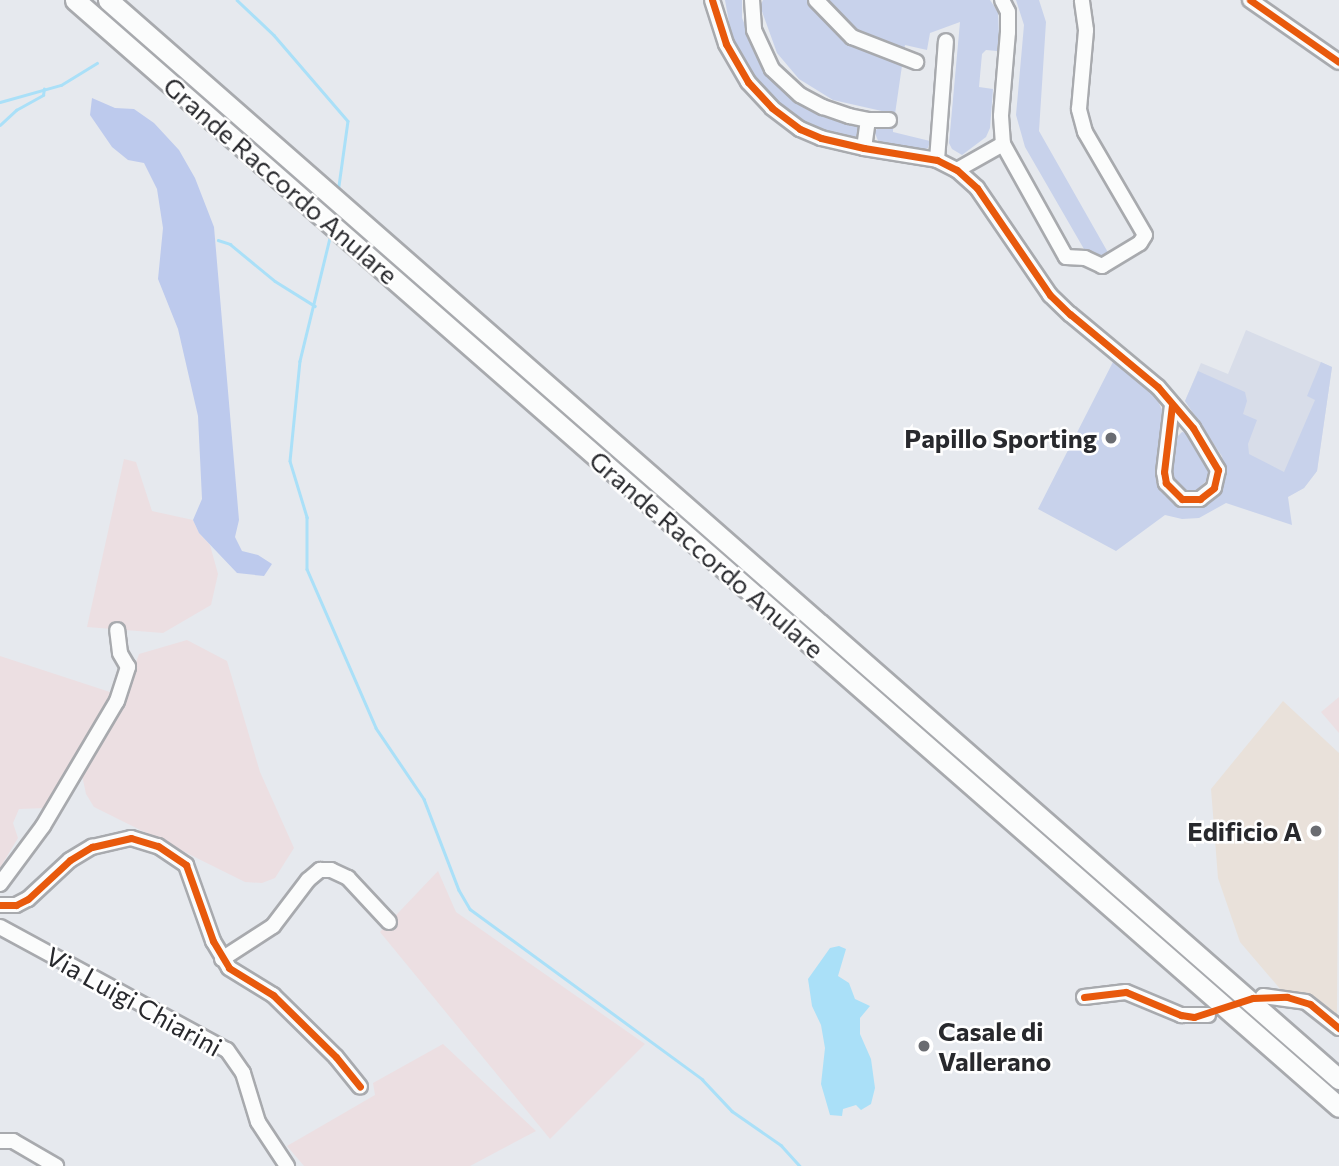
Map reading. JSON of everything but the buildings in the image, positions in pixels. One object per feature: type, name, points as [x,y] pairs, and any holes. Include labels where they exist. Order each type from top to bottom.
[{"type":"highway","name":"Grande Raccordo Anulare","points":[[75,0],[1339,1107]]},
{"type":"highway","name":"Grande Raccordo Anulare","points":[[108,0],[1339,1079]]},
{"type":"highway","points":[[1278,1025],[1339,1070]]},
{"type":"street","points":[[712,0],[726,44],[748,82],[772,108],[800,130],[864,148],[937,160],[957,170],[989,203],[1050,295],[1152,381],[1193,428],[1217,464],[1218,476],[1214,488],[1200,499],[1182,499],[1166,483],[1164,472],[1172,405]]},
{"type":"street","points":[[718,0],[720,24]]},
{"type":"street","points":[[752,0],[754,30],[772,69],[800,95],[823,107],[868,121],[889,120]]},
{"type":"street","points":[[816,0],[852,37],[916,62]]},
{"type":"street","points":[[1002,0],[1008,12],[1001,116],[1003,144],[1066,257],[1085,258],[1102,266],[1140,243],[1145,235],[1085,132],[1079,109],[1086,30],[1082,0]]},
{"type":"street","points":[[1250,0],[1339,62]]},
{"type":"street","points":[[937,160],[946,41]]},
{"type":"street","points":[[864,148],[868,121]]},
{"type":"street","points":[[957,170],[1003,144]]},
{"type":"street","points":[[0,884],[43,826],[117,701],[128,667],[120,653],[117,630]]},
{"type":"street","points":[[0,905],[16,905],[28,900],[83,852],[124,839],[142,839],[185,863],[222,959],[236,974],[273,995],[336,1057],[360,1087]]},
{"type":"street","points":[[222,959],[273,926],[308,880],[320,870],[331,870],[348,878],[389,922]]},
{"type":"street","name":"Via Luigi Chiarini","points":[[0,927],[222,1046],[242,1069],[258,1122],[287,1166]]},
{"type":"street","points":[[1084,996],[1126,992],[1181,1015],[1208,1015]]},
{"type":"street","points":[[1263,996],[1306,1002],[1339,1028]]},
{"type":"street","points":[[0,1141],[13,1141],[56,1166]]},
{"type":"shaded area","points":[[725,0],[742,0],[742,18],[764,70],[784,91],[802,105],[826,117],[856,123],[862,128],[862,134],[854,138],[815,129],[782,109],[748,71],[732,39]]},
{"type":"shaded area","points":[[763,0],[990,0],[998,12],[999,36],[997,51],[986,50],[982,54],[979,87],[993,89],[990,128],[986,137],[962,155],[952,149],[949,143],[960,22],[930,33],[927,50],[905,45],[895,114],[833,100],[799,79],[777,53],[760,6]]},
{"type":"shaded area","points":[[1016,0],[1039,0],[1046,22],[1039,131],[1110,256],[1100,262],[1088,256],[1025,147],[1016,115],[1024,25]]},
{"type":"shaded area","points":[[92,98],[115,108],[134,109],[154,123],[179,150],[195,178],[214,227],[239,520],[235,537],[242,551],[258,555],[272,564],[264,576],[237,573],[199,533],[193,520],[202,499],[198,416],[178,329],[158,279],[163,228],[157,189],[144,163],[128,160],[112,147],[90,115]]},
{"type":"shaded area","points":[[884,125],[893,126],[893,132],[930,141],[928,148],[921,151],[879,143],[874,131]]},
{"type":"shaded area","points":[[1246,330],[1332,367],[1317,471],[1304,488],[1285,498],[1240,484],[1185,401],[1201,363],[1228,374]]},
{"type":"shaded area","points":[[1114,360],[1145,384],[1157,399],[1163,412],[1156,481],[1165,496],[1185,506],[1196,505],[1224,471],[1222,456],[1185,401],[1198,371],[1245,392],[1247,401],[1243,414],[1257,420],[1248,444],[1249,454],[1284,472],[1315,400],[1307,396],[1321,362],[1332,367],[1317,471],[1304,488],[1288,497],[1292,525],[1226,503],[1199,518],[1182,519],[1165,515],[1116,551],[1038,509]]},
{"type":"shaded area","points":[[1182,432],[1188,433],[1209,463],[1210,477],[1196,491],[1182,490],[1171,475],[1174,440]]},
{"type":"shaded area","points":[[124,459],[136,462],[152,511],[193,520],[199,533],[210,545],[218,574],[211,605],[163,633],[87,627]]},
{"type":"shaded area","points":[[187,640],[227,661],[260,772],[294,848],[275,878],[262,883],[245,882],[94,807],[86,794],[81,770],[118,713],[139,654]]},
{"type":"shaded area","points":[[0,656],[113,693],[46,808],[19,809],[13,823],[18,838],[0,868]]},
{"type":"shaded area","points":[[1339,697],[1339,733],[1321,712]]},
{"type":"shaded area","points":[[1283,701],[1339,753],[1337,1020],[1311,996],[1281,990],[1240,942],[1218,878],[1211,789]]},
{"type":"shaded area","points":[[438,871],[456,912],[645,1044],[550,1139],[380,932]]},
{"type":"shaded area","points":[[839,946],[846,949],[838,976],[849,983],[855,999],[870,1006],[860,1018],[860,1034],[871,1059],[875,1088],[871,1104],[861,1110],[856,1105],[843,1109],[842,1116],[830,1115],[821,1084],[825,1048],[821,1025],[812,1006],[808,979],[830,948]]},
{"type":"shaded area","points":[[443,1044],[536,1131],[470,1166],[304,1166],[287,1146],[375,1095],[373,1083]]},
{"type":"waterway","points":[[237,0],[274,35],[348,121],[338,193]]},
{"type":"waterway","points":[[0,102],[61,85],[97,63]]},
{"type":"waterway","points":[[0,125],[16,110],[43,95],[44,89]]},
{"type":"waterway","points":[[331,234],[300,361],[290,461],[307,517],[307,569],[376,728],[424,799],[459,890],[470,909],[702,1079],[732,1111],[781,1145],[800,1166]]},
{"type":"waterway","points":[[218,240],[230,244],[275,281],[315,306]]},
{"type":"cycle path","points":[[712,0],[726,44],[748,82],[772,108],[800,129],[821,138],[864,148],[937,160],[957,170],[977,188],[1050,295],[1158,387],[1193,428],[1218,470],[1214,488],[1200,499],[1182,499],[1166,483],[1164,472],[1172,405]]},
{"type":"cycle path","points":[[1250,0],[1339,62]]},
{"type":"cycle path","points":[[0,905],[16,905],[28,899],[70,860],[92,847],[131,838],[158,846],[186,865],[213,941],[229,968],[273,995],[336,1057],[360,1087]]},
{"type":"cycle path","points":[[1084,997],[1126,992],[1181,1015],[1194,1017],[1253,998],[1287,997],[1310,1004],[1339,1028]]},
{"type":"place","name":"Papillo Sporting","points":[[1111,438]]},
{"type":"place","name":"Edificio A","points":[[1316,831]]},
{"type":"place","name":"Casale di Vallerano","points":[[924,1046]]}]
